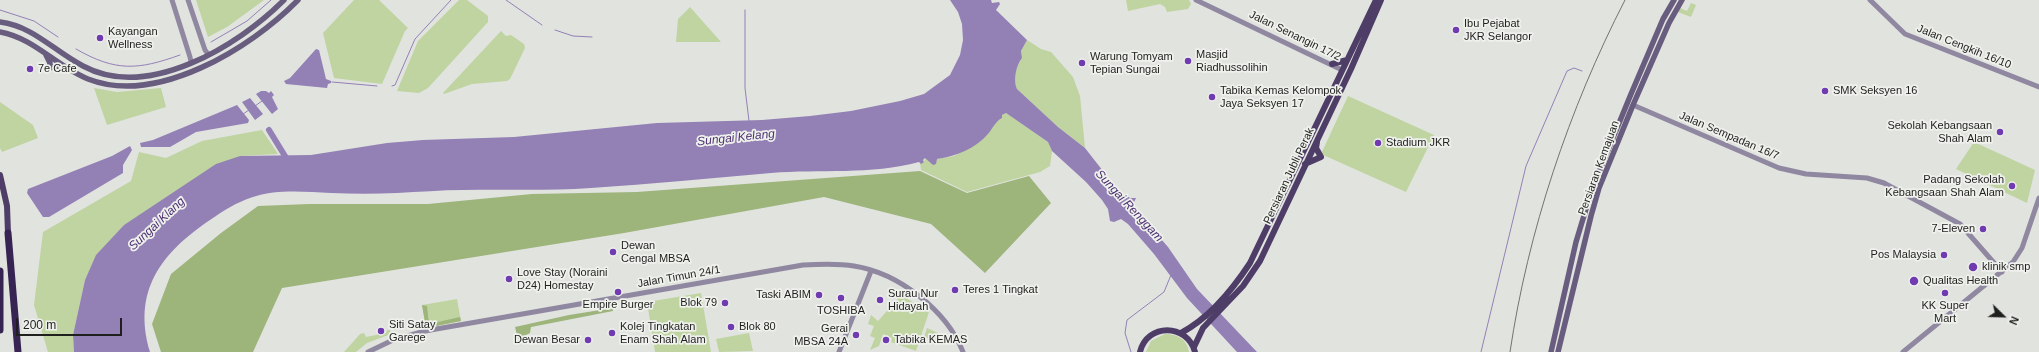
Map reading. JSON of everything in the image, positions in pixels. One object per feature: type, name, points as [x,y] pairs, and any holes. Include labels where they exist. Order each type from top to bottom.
[{"type":"highway","points":[[8,233],[18,352]]},
{"type":"highway","points":[[0,271],[0,330]]},
{"type":"main road","points":[[0,22],[16,25],[30,31],[82,66],[107,76],[137,78],[164,73],[208,54],[246,32],[266,17],[284,0]]},
{"type":"main road","points":[[45,53],[50,63],[49,68],[58,66],[89,79],[120,86],[150,84],[166,80],[203,66],[235,49],[273,23],[298,0]]},
{"type":"main road","name":"Persiaran Jubli Perak","points":[[1181,333],[1194,325],[1224,296],[1250,263],[1376,0]]},
{"type":"main road","name":"Persiaran Jubli Perak","points":[[1194,350],[1198,335],[1208,322],[1242,286],[1260,260],[1351,70],[1381,0]]},
{"type":"main road","name":"Persiaran Kemajuan","points":[[1551,352],[1576,242],[1592,189],[1604,157],[1660,26],[1674,0]]},
{"type":"main road","name":"Persiaran Kemajuan","points":[[1558,352],[1599,188],[1669,23],[1682,0]]},
{"type":"main road","points":[[0,32],[25,40],[68,69]]},
{"type":"main road","points":[[1338,78],[1333,65],[1346,60]]},
{"type":"main road","points":[[1342,70],[1351,70]]},
{"type":"main road","points":[[1305,164],[1321,157],[1316,148],[1317,139]]},
{"type":"main road","points":[[0,175],[7,206],[8,233]]},
{"type":"main road","points":[[1576,242],[1584,244]]},
{"type":"main road","points":[[1140,352],[1146,338],[1154,332],[1163,329],[1181,333],[1189,339],[1194,350]]},
{"type":"street","points":[[172,0],[190,56],[190,62]]},
{"type":"street","points":[[188,0],[204,50],[208,54]]},
{"type":"street","name":"Jalan Senangin 17/2","points":[[1196,0],[1342,70]]},
{"type":"street","name":"Jalan Cengkih 16/10","points":[[1870,0],[1905,34],[2039,87]]},
{"type":"street","name":"Jalan Sempadan 16/7","points":[[1633,105],[1779,168],[1806,174],[1867,178],[1884,183],[1960,224],[2002,272]]},
{"type":"street","points":[[1903,352],[2002,272],[2020,252],[2039,198]]},
{"type":"street","name":"Jalan Timun 24/1","points":[[368,352],[394,340],[425,331],[803,265],[833,264],[856,266],[871,271],[900,284],[922,298],[942,317],[957,337],[963,352]]},
{"type":"street","points":[[839,352],[871,271]]},
{"type":"green space","points":[[196,0],[264,0],[227,27],[208,37]]},
{"type":"green space","points":[[354,0],[379,0],[408,28],[405,31],[382,84],[334,78],[323,33]]},
{"type":"green space","points":[[459,0],[467,0],[488,16],[488,22],[428,88],[419,93],[397,91],[418,41]]},
{"type":"green space","points":[[1126,0],[1189,0],[1191,4],[1188,9],[1167,12],[1165,7],[1160,4],[1128,11]]},
{"type":"green space","points":[[1691,3],[1696,5],[1691,17],[1678,12],[1680,8],[1687,11]]},
{"type":"green space","points":[[690,7],[721,42],[676,42],[678,19]]},
{"type":"green space","points":[[501,31],[506,36],[511,35],[524,44],[525,48],[510,79],[507,81],[472,84],[444,94],[443,93]]},
{"type":"green space","points":[[1027,40],[1041,49],[1051,52],[1073,77],[1080,96],[1085,148],[1058,127],[1017,89],[1015,82],[1016,73],[1022,58],[1021,51]]},
{"type":"green space","points":[[94,88],[117,92],[161,88],[166,107],[107,125]]},
{"type":"green space","name":"Stadium JKR","points":[[1348,96],[1434,135],[1406,192],[1321,154]]},
{"type":"green space","points":[[0,102],[33,125],[38,138],[2,152],[0,148]]},
{"type":"green space","points":[[1006,113],[1048,142],[1052,151],[1050,166],[1040,172],[967,192],[921,170],[920,162],[924,162],[925,158],[935,162],[937,159],[954,156],[987,135],[996,122],[1002,118],[1002,115]]},
{"type":"green space","points":[[262,130],[278,154],[240,156],[124,225],[97,255],[85,280],[73,335],[74,352],[48,352],[34,305],[43,232],[131,181],[139,152],[166,158],[202,141]]},
{"type":"green space","name":"Padang Sekolah Kebangsaan Shah Alam","points":[[1974,142],[2035,170],[2027,203],[1956,169]]},
{"type":"green space","points":[[920,171],[967,193],[1029,176],[1051,203],[985,273],[931,224],[824,197],[624,233],[282,288],[253,352],[161,352],[152,324],[171,274],[221,233],[258,206],[309,204],[428,204],[532,194],[637,192]]},
{"type":"green space","points":[[701,293],[711,352],[655,352],[647,302]]},
{"type":"green space","points":[[901,295],[929,312],[916,351],[891,342],[892,338],[883,334],[879,346],[870,350],[875,338],[870,336],[874,326],[868,324],[871,315],[878,321]]},
{"type":"green space","points":[[457,299],[461,321],[426,328],[422,305]]},
{"type":"green space","points":[[422,305],[427,306],[429,324],[460,317],[461,321],[426,328]]},
{"type":"green space","points":[[613,308],[613,311],[531,327],[530,333],[518,339],[515,327],[569,315]]},
{"type":"green space","points":[[927,328],[938,333],[939,342],[924,337]]},
{"type":"green space","points":[[387,330],[390,330],[391,334],[367,343],[356,352],[344,352],[360,334],[364,333],[366,337],[386,333]]},
{"type":"green space","points":[[749,333],[753,351],[719,352],[716,339]]},
{"type":"green space","points":[[1165,334],[1174,335],[1181,338],[1188,347],[1189,352],[1146,352],[1151,341]]},
{"type":"water","points":[[950,0],[991,0],[992,3],[999,2],[1000,4],[996,10],[1027,40],[1021,51],[1022,58],[1016,73],[1015,82],[1017,89],[1058,127],[1085,148],[1103,171],[1107,183],[1122,195],[1126,195],[1130,198],[1136,198],[1130,211],[1140,215],[1168,247],[1197,289],[1257,352],[1237,352],[1187,298],[1154,254],[1128,224],[1121,219],[1114,222],[1110,221],[1108,209],[1102,200],[1086,182],[1052,151],[1048,142],[1006,113],[1002,115],[1002,118],[977,144],[958,154],[937,159],[936,164],[933,165],[925,158],[923,160],[924,162],[921,164],[919,162],[883,169],[771,173],[575,189],[455,190],[372,194],[292,192],[262,194],[241,201],[215,217],[177,246],[165,260],[155,276],[148,292],[145,310],[145,330],[150,352],[74,352],[73,335],[85,280],[96,255],[124,225],[216,164],[240,156],[311,155],[387,143],[423,140],[514,137],[657,123],[762,120],[810,116],[851,111],[900,101],[924,94],[950,75],[960,55],[963,40],[962,24],[958,12]]},
{"type":"water","points":[[316,49],[319,50],[326,79],[331,81],[327,88],[286,84],[284,81],[290,78]]},
{"type":"water","points":[[261,91],[266,91],[269,93],[271,91],[274,95],[272,97],[278,109],[272,114],[256,94]]},
{"type":"water","points":[[250,98],[263,114],[255,120],[242,102]]},
{"type":"water","points":[[237,105],[249,120],[248,123],[196,132],[170,147],[141,147],[140,143],[153,140]]},
{"type":"water","points":[[130,146],[132,150],[123,165],[123,173],[49,217],[43,217],[27,193],[28,189],[112,156]]},
{"type":"waterway","points":[[211,42],[247,21],[271,0]]},
{"type":"waterway","points":[[392,86],[395,85],[415,39],[451,0]]},
{"type":"waterway","points":[[506,0],[542,25]]},
{"type":"waterway","points":[[0,10],[34,21],[58,37]]},
{"type":"waterway","points":[[745,10],[745,88],[749,121]]},
{"type":"waterway","points":[[555,30],[573,36],[592,37]]},
{"type":"waterway","points":[[76,49],[103,62],[127,66],[152,64],[180,55]]},
{"type":"waterway","points":[[1481,352],[1526,166],[1567,71],[1574,68],[1582,71]]},
{"type":"waterway","points":[[332,82],[377,86]]},
{"type":"waterway","points":[[255,106],[262,101]]},
{"type":"waterway","points":[[243,114],[249,110]]},
{"type":"waterway","points":[[269,130],[288,161]]},
{"type":"waterway","points":[[1131,352],[1125,333],[1127,320],[1164,292],[1171,275]]},
{"type":"railway","points":[[1510,352],[1528,261],[1553,172],[1586,84],[1625,0]]},
{"type":"place","name":"Ibu Pejabat JKR Selangor","points":[[1456,30]]},
{"type":"place","name":"Kayangan Wellness","points":[[100,38]]},
{"type":"place","name":"Masjid Riadhussolihin","points":[[1188,61]]},
{"type":"place","name":"Warung Tomyam Tepian Sungai","points":[[1082,63]]},
{"type":"place","name":"7e Cafe","points":[[30,69]]},
{"type":"place","name":"SMK Seksyen 16","points":[[1825,91]]},
{"type":"place","name":"Tabika Kemas Kelompok Jaya Seksyen 17","points":[[1212,97]]},
{"type":"place","name":"Sekolah Kebangsaan Shah Alam","points":[[2000,132]]},
{"type":"place","name":"Stadium JKR","points":[[1378,143]]},
{"type":"place","name":"Padang Sekolah Kebangsaan Shah Alam","points":[[2012,186]]},
{"type":"place","name":"7-Eleven","points":[[1983,229]]},
{"type":"place","name":"Dewan Cengal MBSA","points":[[613,252]]},
{"type":"place","name":"Pos Malaysia","points":[[1944,255]]},
{"type":"place","name":"klinik smp","points":[[1973,267]]},
{"type":"place","name":"Love Stay (Noraini D24) Homestay","points":[[509,279]]},
{"type":"place","name":"Qualitas Health","points":[[1914,281]]},
{"type":"place","name":"Teres 1 Tingkat","points":[[955,290]]},
{"type":"place","name":"Empire Burger","points":[[618,292]]},
{"type":"place","name":"KK Super Mart","points":[[1945,293]]},
{"type":"place","name":"Taski ABIM","points":[[819,295]]},
{"type":"place","name":"TOSHIBA","points":[[841,298]]},
{"type":"place","name":"Surau Nur Hidayah","points":[[880,300]]},
{"type":"place","name":"Blok 79","points":[[725,303]]},
{"type":"place","name":"Blok 80","points":[[731,327]]},
{"type":"place","name":"Siti Satay Garege","points":[[381,331]]},
{"type":"place","name":"Kolej Tingkatan Enam Shah Alam","points":[[612,333]]},
{"type":"place","name":"Gerai MBSA 24A","points":[[856,335]]},
{"type":"place","name":"Dewan Besar","points":[[588,340]]},
{"type":"place","name":"Tabika KEMAS","points":[[886,340]]},
{"type":"water label","name":"Sungai Kelang","points":[[736,138]]},
{"type":"water label","name":"Sungai Renggam","points":[[1129,206]]},
{"type":"water label","name":"Sungai Klang","points":[[157,224]]}]
